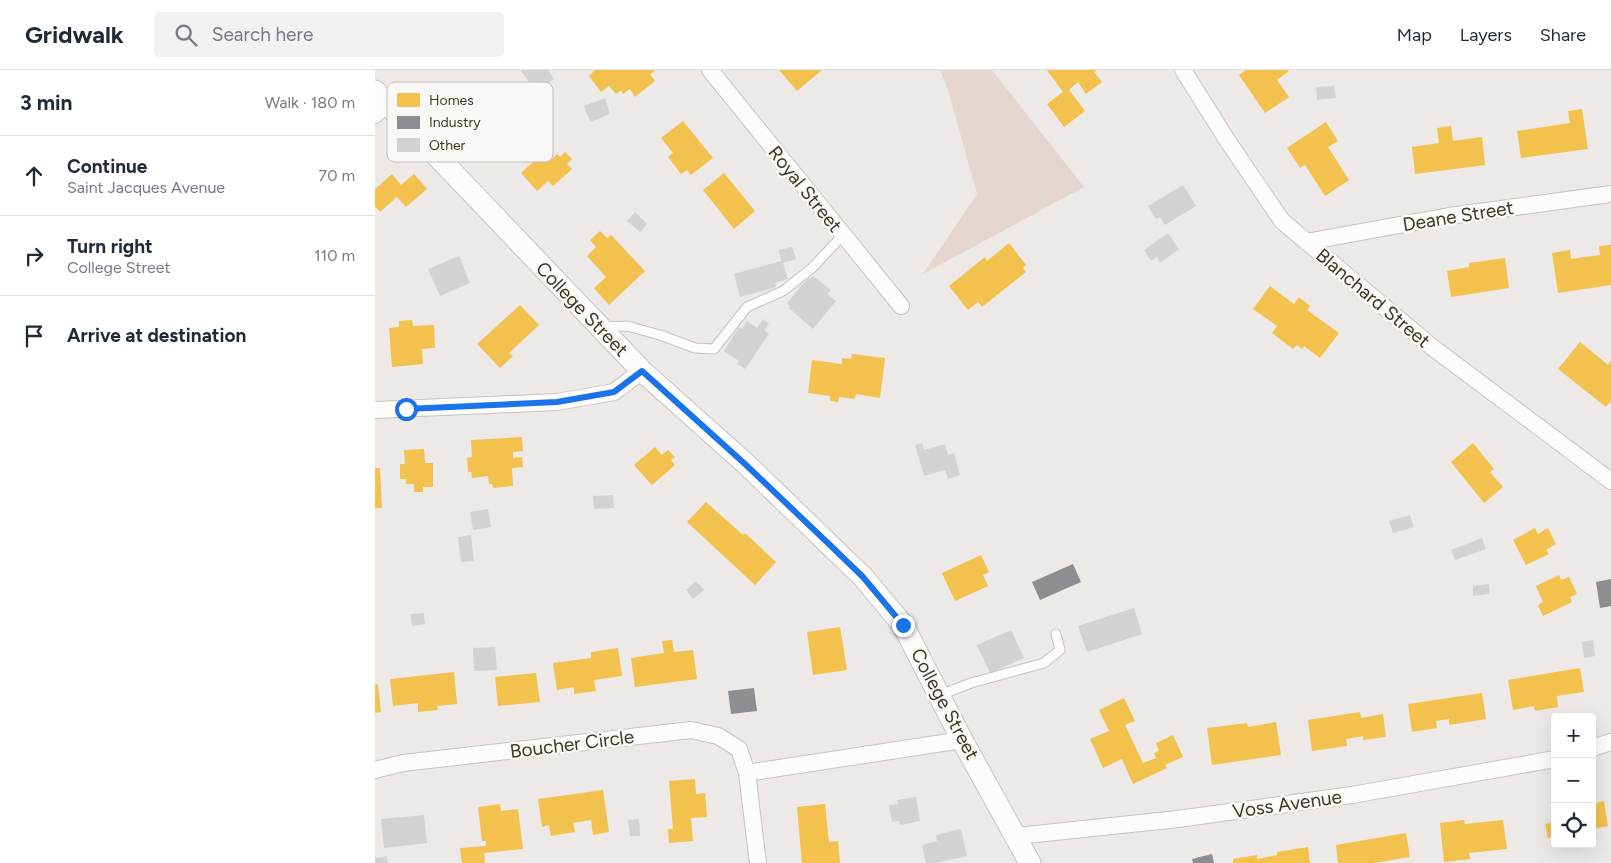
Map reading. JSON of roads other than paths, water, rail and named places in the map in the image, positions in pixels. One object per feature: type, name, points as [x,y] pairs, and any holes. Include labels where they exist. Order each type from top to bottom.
[{"type":"street","name":"Royal Street","points":[[710,70],[901,306]]},
{"type":"street","name":"Blanchard Street","points":[[1183,70],[1227,140],[1282,221],[1431,347],[1611,481]]},
{"type":"street","name":"College Street","points":[[437,162],[642,371],[745,464],[863,577],[903,625],[962,740],[1017,836],[1030,863]]},
{"type":"street","name":"Deane Street","points":[[1306,242],[1449,216],[1611,194]]},
{"type":"street","points":[[375,410],[557,402],[614,392],[642,371]]},
{"type":"street","name":"Boucher Circle","points":[[375,770],[403,763],[691,730],[718,736],[739,749],[747,774],[758,863]]},
{"type":"street","points":[[747,774],[962,740]]},
{"type":"street","points":[[1596,747],[1611,742]]},
{"type":"street","name":"Voss Avenue","points":[[1017,836],[1178,819],[1352,795],[1551,760]]},
{"type":"lane","points":[[600,327],[627,326],[660,335],[695,348],[714,348],[747,307],[783,291],[812,268],[843,235]]},
{"type":"lane","points":[[940,695],[971,683],[1044,663],[1060,650],[1056,634]]}]
